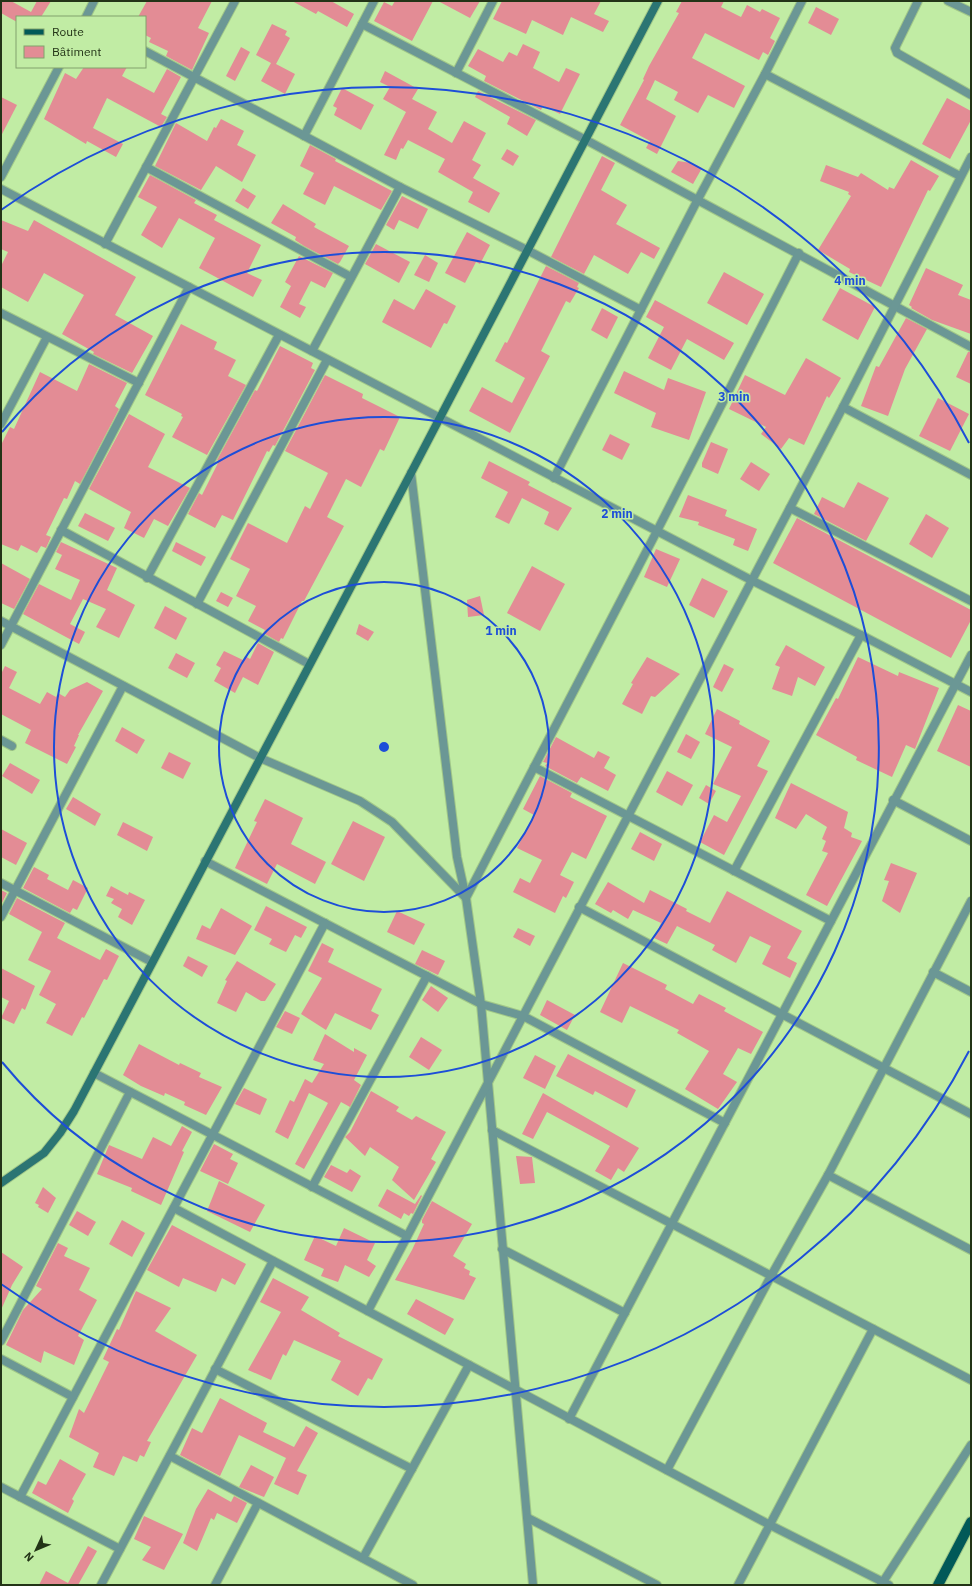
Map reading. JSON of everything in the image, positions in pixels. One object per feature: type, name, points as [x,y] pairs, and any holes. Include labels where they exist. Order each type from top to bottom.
[{"type":"main road","points":[[938,1585],[971,1522]]},
{"type":"street","points":[[86,16],[94,1]]},
{"type":"street","points":[[105,244],[235,1]]},
{"type":"street","points":[[304,136],[374,1]]},
{"type":"street","points":[[456,73],[493,1]]},
{"type":"street","points":[[1,1183],[44,1152],[60,1133],[94,1073],[309,664],[412,473],[439,418],[658,1]]},
{"type":"street","points":[[554,478],[802,1]]},
{"type":"street","points":[[918,1],[895,48],[897,53],[971,95]]},
{"type":"street","points":[[948,1],[971,12]]},
{"type":"street","points":[[362,24],[586,140],[971,347]]},
{"type":"street","points":[[146,52],[400,187],[527,250],[641,310]]},
{"type":"street","points":[[1,177],[58,68]]},
{"type":"street","points":[[765,74],[960,176]]},
{"type":"street","points":[[368,1311],[751,580],[844,407],[960,176],[971,157]]},
{"type":"street","points":[[146,167],[351,277]]},
{"type":"street","points":[[312,351],[400,187]]},
{"type":"street","points":[[1,189],[656,531],[971,692]]},
{"type":"street","points":[[466,898],[798,253]]},
{"type":"street","points":[[1,644],[189,287]]},
{"type":"street","points":[[1,313],[139,383]]},
{"type":"street","points":[[147,578],[279,335]]},
{"type":"street","points":[[1,424],[47,337]]},
{"type":"street","points":[[197,604],[327,360]]},
{"type":"street","points":[[844,407],[971,475]]},
{"type":"street","points":[[412,473],[457,857],[466,898],[481,1004],[533,1585]]},
{"type":"street","points":[[790,508],[971,602]]},
{"type":"street","points":[[61,530],[147,578],[309,664]]},
{"type":"street","points":[[1,621],[260,758],[360,801],[392,822],[466,898]]},
{"type":"street","points":[[734,871],[862,635]]},
{"type":"street","points":[[569,1419],[893,800],[971,655]]},
{"type":"street","points":[[1,917],[123,686]]},
{"type":"street","points":[[1,740],[12,746]]},
{"type":"street","points":[[534,767],[831,921]]},
{"type":"street","points":[[893,800],[971,841]]},
{"type":"street","points":[[205,861],[481,1004],[523,1016],[725,1123]]},
{"type":"street","points":[[1,883],[152,962]]},
{"type":"street","points":[[668,1470],[771,1276],[828,1175],[882,1068],[971,901]]},
{"type":"street","points":[[579,907],[971,1114]]},
{"type":"street","points":[[20,1497],[324,923]]},
{"type":"street","points":[[933,972],[971,992]]},
{"type":"street","points":[[312,1187],[427,976]]},
{"type":"street","points":[[94,1073],[407,1236]]},
{"type":"street","points":[[1,1341],[130,1092]]},
{"type":"street","points":[[492,1130],[971,1380]]},
{"type":"street","points":[[828,1175],[971,1250]]},
{"type":"street","points":[[174,1208],[569,1419],[884,1584],[971,1445]]},
{"type":"street","points":[[502,1249],[625,1313]]},
{"type":"street","points":[[101,1585],[273,1261]]},
{"type":"street","points":[[738,1585],[873,1329]]},
{"type":"street","points":[[1,1359],[73,1398]]},
{"type":"street","points":[[363,1558],[469,1365]]},
{"type":"street","points":[[215,1369],[412,1469]]},
{"type":"street","points":[[170,1456],[413,1585]]},
{"type":"street","points":[[1,1487],[120,1550]]},
{"type":"street","points":[[215,1585],[258,1503]]},
{"type":"street","points":[[528,1518],[657,1585]]},
{"type":"building","points":[[1,1],[11,1],[31,12],[37,1],[51,1],[42,16],[16,16],[16,21],[1,13]]},
{"type":"building","points":[[147,1],[212,1],[198,28],[209,33],[192,70],[166,56],[168,51],[149,42],[151,38],[146,36],[146,16],[139,16]]},
{"type":"building","points":[[292,1],[331,1],[354,14],[347,27],[318,11],[316,14]]},
{"type":"building","points":[[395,1],[433,1],[412,41],[374,21],[384,2],[392,6]]},
{"type":"building","points":[[438,1],[480,1],[470,18]]},
{"type":"building","points":[[502,1],[601,1],[594,14],[609,21],[603,32],[571,17],[563,35],[532,20],[526,34],[493,19]]},
{"type":"building","points":[[682,1],[724,1],[721,7],[741,17],[747,5],[760,12],[762,9],[780,18],[770,38],[775,41],[768,55],[763,52],[759,60],[705,33],[692,58],[745,86],[734,108],[708,95],[698,113],[674,100],[678,92],[655,80],[646,99],[676,116],[657,154],[646,148],[650,141],[620,125],[644,80],[643,79],[649,66],[679,13],[676,12]]},
{"type":"building","points":[[816,7],[839,19],[831,35],[808,23]]},
{"type":"building","points":[[272,24],[287,31],[285,35],[290,38],[276,64],[295,74],[285,94],[261,81],[271,63],[256,55]]},
{"type":"building","points":[[523,44],[540,52],[533,68],[559,82],[566,68],[580,74],[560,114],[543,106],[541,110],[484,81],[486,76],[468,66],[478,49],[503,62],[509,52],[517,56]]},
{"type":"building","points":[[241,47],[250,52],[235,81],[226,76]]},
{"type":"building","points":[[83,68],[126,68],[122,76],[154,93],[167,69],[181,77],[161,114],[167,117],[161,127],[107,98],[93,128],[123,144],[116,157],[87,141],[86,144],[44,119],[65,73],[76,79]]},
{"type":"building","points":[[385,71],[418,89],[412,99],[437,112],[428,129],[452,143],[464,121],[486,133],[472,160],[481,165],[473,178],[500,193],[489,213],[468,202],[473,192],[438,172],[445,159],[408,140],[403,149],[401,148],[396,160],[384,155],[406,112],[383,99],[390,87],[380,82]]},
{"type":"building","points":[[342,88],[374,105],[361,130],[334,115],[337,108],[333,106]]},
{"type":"building","points":[[478,91],[536,120],[527,136],[507,124],[510,117],[475,97]]},
{"type":"building","points":[[1,97],[17,105],[1,136]]},
{"type":"building","points":[[947,98],[971,111],[971,120],[950,159],[922,144]]},
{"type":"building","points":[[221,119],[244,131],[237,145],[256,155],[242,182],[216,166],[201,190],[155,166],[176,123],[207,141],[214,127],[216,128]]},
{"type":"building","points":[[310,145],[336,159],[335,161],[392,191],[381,210],[334,186],[325,205],[303,194],[314,173],[300,166]]},
{"type":"building","points":[[507,149],[519,156],[513,166],[501,159]]},
{"type":"building","points":[[602,156],[615,163],[601,190],[627,205],[616,224],[660,248],[654,259],[641,252],[628,274],[594,255],[584,274],[551,257]]},
{"type":"building","points":[[911,160],[939,176],[930,191],[928,190],[881,287],[849,272],[850,269],[818,250],[851,196],[848,194],[849,192],[820,181],[826,165],[858,177],[861,173],[888,190],[889,187],[894,189]]},
{"type":"building","points":[[678,161],[692,163],[702,168],[693,184],[671,172]]},
{"type":"building","points":[[150,175],[196,200],[194,203],[217,215],[214,220],[261,245],[247,273],[262,280],[253,297],[199,268],[215,238],[179,218],[162,248],[141,235],[157,207],[138,197]]},
{"type":"building","points":[[243,188],[256,196],[248,209],[235,201]]},
{"type":"building","points":[[402,196],[428,209],[418,229],[399,220],[394,230],[386,225]]},
{"type":"building","points":[[283,204],[316,224],[314,227],[349,246],[338,264],[304,246],[295,240],[296,237],[271,223]]},
{"type":"building","points":[[1,220],[28,231],[34,220],[136,277],[115,315],[153,336],[132,373],[93,354],[94,352],[62,334],[84,295],[44,273],[28,302],[1,287],[1,266],[8,252],[1,249]]},
{"type":"building","points":[[467,232],[490,245],[480,264],[476,262],[465,283],[445,273]]},
{"type":"building","points":[[376,244],[410,262],[399,283],[365,264]]},
{"type":"building","points":[[425,255],[438,263],[429,282],[414,275]]},
{"type":"building","points":[[299,256],[333,273],[325,288],[311,281],[299,304],[306,307],[300,318],[280,307],[291,286],[285,282]]},
{"type":"building","points":[[546,266],[579,283],[577,287],[579,288],[570,303],[566,301],[541,351],[550,356],[510,433],[469,411],[482,387],[512,403],[525,378],[495,361],[505,342],[507,343]]},
{"type":"building","points":[[926,268],[963,285],[958,295],[971,300],[971,334],[932,320],[911,308],[912,307],[909,305]]},
{"type":"building","points":[[724,272],[764,294],[747,325],[707,303]]},
{"type":"building","points":[[840,288],[875,307],[858,340],[822,320]]},
{"type":"building","points":[[426,289],[456,306],[447,324],[444,323],[431,348],[382,322],[394,299],[414,310]]},
{"type":"building","points":[[655,300],[734,343],[724,360],[687,339],[671,370],[648,358],[664,327],[646,317]]},
{"type":"building","points":[[602,308],[618,317],[607,339],[591,330]]},
{"type":"building","points":[[906,318],[927,329],[905,369],[888,416],[861,406],[876,366],[879,367]]},
{"type":"building","points":[[181,324],[217,342],[214,349],[236,360],[228,376],[246,385],[207,455],[172,437],[183,417],[181,416],[182,414],[145,395]]},
{"type":"building","points":[[280,346],[313,363],[311,368],[315,370],[275,446],[273,445],[269,452],[267,451],[233,520],[222,515],[215,528],[188,514],[199,493],[202,495],[219,461],[217,460],[255,390],[257,391]]},
{"type":"building","points":[[968,352],[971,352],[971,384],[956,377]]},
{"type":"building","points":[[806,358],[841,378],[829,398],[827,396],[804,445],[789,438],[781,449],[761,434],[766,427],[729,409],[745,375],[785,395]]},
{"type":"building","points":[[89,364],[127,383],[115,406],[119,409],[80,484],[75,481],[67,499],[64,498],[46,535],[51,537],[46,548],[41,546],[37,553],[21,545],[18,551],[1,544],[1,445],[10,427],[14,429],[40,372],[77,391]]},
{"type":"building","points":[[624,371],[664,390],[668,378],[706,392],[689,440],[651,427],[656,413],[614,393]]},
{"type":"building","points":[[325,375],[363,394],[362,398],[400,417],[384,451],[380,449],[361,487],[346,479],[327,517],[344,526],[304,601],[302,601],[283,639],[281,638],[279,642],[263,633],[265,630],[248,621],[256,606],[236,596],[250,569],[230,559],[248,523],[287,543],[305,506],[310,509],[328,473],[285,451]]},
{"type":"building","points":[[938,398],[969,414],[950,451],[919,436]]},
{"type":"building","points":[[129,414],[165,434],[148,467],[190,488],[168,526],[154,519],[144,538],[124,528],[131,512],[89,489]]},
{"type":"building","points":[[610,434],[630,444],[622,460],[602,450]]},
{"type":"building","points":[[711,442],[728,449],[718,474],[702,467],[702,463]]},
{"type":"building","points":[[489,461],[530,482],[528,485],[572,508],[558,531],[544,524],[549,512],[522,498],[509,524],[495,517],[508,492],[481,478]]},
{"type":"building","points":[[751,462],[770,474],[759,491],[740,479]]},
{"type":"building","points":[[858,482],[889,498],[866,541],[814,514],[822,497],[844,508]]},
{"type":"building","points":[[688,495],[727,510],[725,516],[757,529],[748,551],[733,545],[735,539],[698,525],[699,522],[679,517]]},
{"type":"building","points":[[85,513],[115,528],[108,541],[78,526]]},
{"type":"building","points":[[926,514],[949,528],[932,558],[909,544]]},
{"type":"building","points":[[797,518],[971,610],[971,620],[951,658],[773,563]]},
{"type":"building","points":[[61,542],[117,568],[107,590],[135,605],[119,638],[96,627],[106,609],[83,599],[70,624],[85,632],[79,644],[23,614],[39,584],[71,600],[80,580],[55,569],[62,555],[56,552]]},
{"type":"building","points":[[176,542],[206,557],[201,566],[172,551]]},
{"type":"building","points":[[656,549],[680,559],[667,587],[644,577]]},
{"type":"building","points":[[1,563],[30,579],[14,609],[1,603]]},
{"type":"building","points":[[532,566],[565,584],[540,631],[507,613]]},
{"type":"building","points":[[702,578],[728,591],[714,618],[689,605]]},
{"type":"building","points":[[221,592],[233,598],[228,607],[216,601]]},
{"type":"building","points":[[480,596],[484,615],[468,617],[467,600]]},
{"type":"building","points":[[165,606],[187,618],[176,640],[154,628]]},
{"type":"building","points":[[359,624],[374,632],[368,641],[356,634]]},
{"type":"building","points":[[258,643],[274,652],[258,685],[243,677],[235,693],[214,681],[221,668],[216,665],[224,651],[243,660],[245,656],[250,659]]},
{"type":"building","points":[[786,645],[825,667],[815,686],[798,677],[792,696],[772,689],[780,667],[775,665]]},
{"type":"building","points":[[176,653],[195,663],[187,678],[168,668]]},
{"type":"building","points":[[647,657],[680,674],[655,697],[651,696],[642,714],[622,704],[633,684],[631,683]]},
{"type":"building","points":[[858,657],[898,676],[899,672],[939,688],[915,749],[906,745],[892,777],[856,760],[857,757],[816,735],[836,698],[838,699]]},
{"type":"building","points":[[724,664],[734,669],[722,692],[713,687]]},
{"type":"building","points":[[5,666],[17,672],[9,688],[40,704],[47,692],[56,697],[58,693],[65,697],[70,690],[87,682],[103,691],[78,735],[74,746],[76,747],[67,764],[25,743],[31,730],[1,714],[1,674]]},
{"type":"building","points":[[958,705],[971,711],[971,767],[937,751]]},
{"type":"building","points":[[717,709],[740,721],[739,724],[770,741],[757,766],[768,771],[724,855],[700,842],[714,815],[727,822],[741,796],[713,784],[732,747],[705,734]]},
{"type":"building","points":[[122,727],[145,740],[137,754],[115,741]]},
{"type":"building","points":[[686,734],[700,742],[691,759],[677,752]]},
{"type":"building","points":[[556,737],[594,758],[598,751],[610,757],[604,768],[616,775],[608,791],[581,777],[577,783],[545,766],[547,763],[543,762]]},
{"type":"building","points":[[169,752],[191,763],[183,779],[161,768]]},
{"type":"building","points":[[10,763],[40,780],[32,794],[2,776]]},
{"type":"building","points":[[667,771],[693,785],[682,806],[656,792]]},
{"type":"building","points":[[540,776],[572,793],[570,797],[607,816],[586,859],[572,852],[560,875],[574,882],[566,898],[563,896],[555,913],[513,892],[520,878],[530,883],[542,860],[517,848],[534,815],[523,809]]},
{"type":"building","points":[[791,783],[848,812],[844,828],[852,833],[851,837],[862,841],[827,906],[806,895],[828,853],[822,851],[826,841],[822,839],[827,827],[806,814],[796,829],[775,818]]},
{"type":"building","points":[[706,785],[716,791],[709,804],[699,798]]},
{"type":"building","points":[[73,797],[101,814],[95,826],[66,809]]},
{"type":"building","points":[[265,799],[303,818],[291,844],[326,862],[315,884],[277,864],[267,884],[235,868],[257,822],[254,821]]},
{"type":"building","points":[[353,821],[385,837],[364,881],[331,864]]},
{"type":"building","points":[[123,822],[153,837],[147,851],[117,835]]},
{"type":"building","points":[[1,829],[27,843],[16,865],[1,857]]},
{"type":"building","points":[[640,832],[662,844],[654,861],[631,849]]},
{"type":"building","points":[[891,863],[917,873],[900,913],[882,901],[889,881],[884,880]]},
{"type":"building","points":[[34,867],[49,875],[47,879],[68,890],[73,880],[88,888],[77,910],[73,908],[70,913],[23,888]]},
{"type":"building","points":[[608,882],[644,903],[650,890],[710,923],[727,891],[802,931],[787,958],[797,963],[790,978],[762,964],[771,946],[750,936],[736,963],[712,950],[715,945],[677,926],[667,944],[654,938],[661,923],[633,910],[628,919],[613,910],[611,913],[595,904]]},
{"type":"building","points":[[111,886],[128,895],[129,892],[145,900],[132,925],[118,917],[122,909],[111,903],[114,899],[106,896]]},
{"type":"building","points":[[1,890],[7,893],[1,905]]},
{"type":"building","points":[[17,898],[65,923],[57,938],[100,960],[106,949],[119,956],[107,980],[104,979],[84,1018],[82,1017],[72,1036],[46,1023],[56,1004],[39,995],[51,971],[28,960],[42,932],[9,914]]},
{"type":"building","points":[[266,906],[307,927],[301,938],[295,935],[286,952],[269,944],[272,939],[254,930]]},
{"type":"building","points":[[221,908],[252,926],[235,955],[196,939],[202,925],[210,929]]},
{"type":"building","points":[[397,911],[425,924],[414,945],[387,932]]},
{"type":"building","points":[[518,928],[535,936],[530,946],[513,937]]},
{"type":"building","points":[[322,943],[334,949],[328,962],[382,989],[371,1011],[379,1015],[371,1030],[335,1013],[326,1030],[301,1014],[322,978],[308,971]]},
{"type":"building","points":[[422,950],[445,961],[438,975],[415,964]]},
{"type":"building","points":[[188,956],[208,966],[202,977],[183,966]]},
{"type":"building","points":[[237,961],[276,984],[265,1001],[261,1001],[246,992],[236,1012],[217,1003],[227,981],[225,980]]},
{"type":"building","points":[[623,963],[667,985],[665,989],[693,1004],[699,994],[726,1008],[724,1011],[763,1032],[751,1054],[738,1048],[723,1074],[737,1082],[718,1109],[685,1089],[709,1051],[677,1033],[679,1030],[630,1006],[622,1023],[600,1012]]},
{"type":"building","points":[[1,968],[35,986],[25,1010],[22,1008],[14,1024],[1,1018],[9,1001],[1,997]]},
{"type":"building","points":[[431,986],[448,998],[438,1012],[422,1000]]},
{"type":"building","points":[[547,1000],[575,1015],[567,1030],[540,1015]]},
{"type":"building","points":[[285,1011],[300,1018],[292,1034],[276,1027]]},
{"type":"building","points":[[325,1034],[354,1052],[354,1048],[367,1055],[354,1080],[361,1085],[350,1107],[341,1102],[304,1169],[295,1164],[328,1103],[309,1093],[288,1139],[275,1132],[290,1100],[294,1102],[305,1079],[312,1083],[324,1064],[313,1060]]},
{"type":"building","points":[[421,1037],[442,1050],[429,1070],[409,1057]]},
{"type":"building","points":[[139,1044],[179,1065],[180,1063],[201,1073],[199,1077],[222,1087],[206,1115],[184,1105],[185,1102],[165,1093],[164,1096],[141,1086],[123,1075]]},
{"type":"building","points":[[568,1054],[636,1090],[627,1108],[595,1091],[593,1095],[556,1076]]},
{"type":"building","points":[[535,1055],[556,1066],[545,1089],[523,1078]]},
{"type":"building","points":[[244,1088],[267,1099],[260,1115],[235,1104]]},
{"type":"building","points":[[371,1091],[399,1107],[396,1111],[412,1120],[416,1116],[446,1132],[431,1159],[436,1162],[414,1200],[392,1180],[399,1167],[370,1147],[365,1156],[345,1137],[350,1132]]},
{"type":"building","points":[[543,1093],[639,1148],[624,1172],[618,1168],[611,1180],[595,1171],[610,1146],[547,1112],[533,1139],[522,1134]]},
{"type":"building","points":[[182,1126],[192,1132],[182,1151],[184,1152],[161,1205],[131,1191],[132,1188],[97,1174],[109,1145],[142,1159],[153,1137],[171,1146]]},
{"type":"building","points":[[214,1144],[233,1154],[230,1159],[238,1163],[228,1184],[200,1171]]},
{"type":"building","points":[[516,1156],[532,1157],[535,1183],[520,1184]]},
{"type":"building","points":[[331,1165],[347,1173],[350,1169],[361,1176],[352,1192],[324,1177]]},
{"type":"building","points":[[219,1181],[265,1205],[250,1232],[207,1211]]},
{"type":"building","points":[[43,1187],[56,1198],[48,1213],[38,1207],[39,1205],[35,1203]]},
{"type":"building","points":[[387,1189],[415,1204],[421,1195],[422,1196],[413,1214],[411,1213],[409,1216],[404,1213],[401,1219],[378,1206]]},
{"type":"building","points":[[432,1201],[472,1224],[453,1256],[466,1264],[464,1268],[470,1271],[469,1275],[476,1278],[464,1300],[395,1280],[412,1250],[424,1224],[422,1223],[422,1220]]},
{"type":"building","points":[[77,1211],[96,1222],[88,1236],[69,1225]]},
{"type":"building","points":[[122,1220],[145,1233],[132,1257],[109,1244]]},
{"type":"building","points":[[172,1225],[246,1264],[235,1285],[222,1278],[216,1292],[183,1278],[179,1287],[147,1270]]},
{"type":"building","points":[[344,1228],[375,1243],[367,1260],[376,1266],[369,1277],[345,1265],[338,1282],[321,1276],[324,1269],[304,1260],[315,1236],[336,1246]]},
{"type":"building","points":[[58,1243],[68,1248],[64,1256],[90,1268],[79,1290],[97,1300],[78,1336],[84,1340],[74,1365],[44,1351],[41,1363],[6,1345],[23,1310],[42,1289],[36,1286]]},
{"type":"building","points":[[1,1252],[23,1267],[12,1285],[1,1310]]},
{"type":"building","points":[[273,1278],[309,1297],[301,1310],[340,1333],[338,1336],[383,1359],[372,1380],[368,1378],[358,1396],[331,1380],[341,1361],[294,1340],[286,1356],[283,1354],[271,1380],[248,1370],[281,1312],[260,1302]]},
{"type":"building","points":[[136,1291],[171,1308],[155,1331],[197,1355],[147,1441],[151,1442],[144,1457],[140,1455],[137,1462],[123,1456],[114,1476],[93,1467],[99,1453],[69,1437],[79,1409],[84,1413],[109,1362],[103,1359],[117,1329],[119,1330]]},
{"type":"building","points":[[416,1299],[454,1319],[445,1335],[407,1314]]},
{"type":"building","points":[[220,1398],[267,1423],[263,1432],[294,1447],[306,1426],[318,1433],[297,1471],[307,1475],[298,1495],[274,1484],[286,1458],[239,1435],[220,1476],[180,1455],[192,1428],[202,1433]]},
{"type":"building","points":[[60,1459],[86,1474],[72,1499],[74,1501],[68,1513],[32,1493],[38,1481],[46,1485]]},
{"type":"building","points":[[251,1465],[274,1477],[264,1497],[239,1487]]},
{"type":"building","points":[[208,1489],[231,1502],[234,1496],[247,1503],[237,1523],[217,1513],[214,1520],[211,1518],[197,1551],[183,1543],[196,1509]]},
{"type":"building","points":[[144,1516],[183,1534],[164,1570],[142,1560],[151,1547],[134,1539]]},
{"type":"building","points":[[88,1546],[97,1551],[78,1585],[39,1585],[46,1571],[68,1583]]}]
